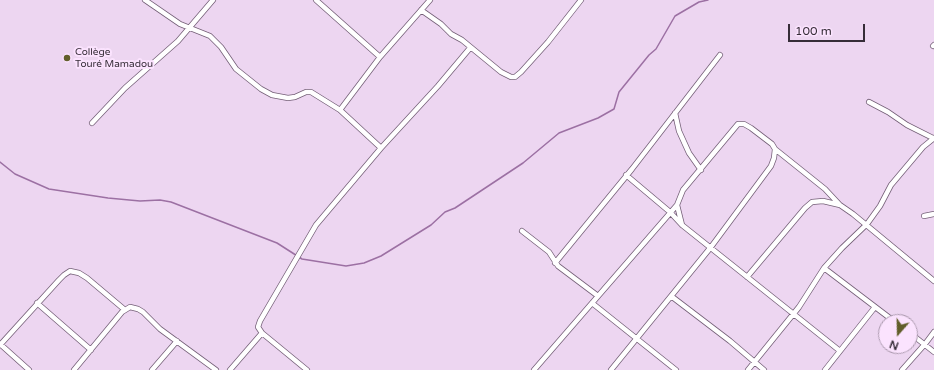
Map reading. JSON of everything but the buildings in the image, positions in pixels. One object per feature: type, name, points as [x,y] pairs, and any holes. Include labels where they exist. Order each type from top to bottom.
[{"type":"street","points":[[145,0],[180,24],[210,36],[221,47],[240,72],[266,92],[276,96],[291,98],[306,92],[311,92],[340,110],[381,148]]},
{"type":"street","points":[[92,123],[125,88],[163,55],[214,0]]},
{"type":"street","points":[[316,0],[380,57]]},
{"type":"street","points":[[340,110],[380,57],[430,0]]},
{"type":"street","points":[[421,10],[441,24],[451,34],[462,40],[500,72],[508,76],[515,77],[548,42],[581,0]]},
{"type":"street","points":[[306,370],[262,333],[258,324],[316,225],[381,148],[438,86],[470,48]]},
{"type":"street","points":[[555,263],[626,176],[720,55]]},
{"type":"street","points":[[748,370],[794,313],[824,268],[867,224],[880,206],[891,185],[923,146],[934,138],[907,125],[888,112],[869,102]]},
{"type":"street","points":[[675,113],[679,131],[688,153],[701,170]]},
{"type":"street","points":[[534,370],[677,205],[683,190],[738,124],[744,124],[767,140],[775,149],[825,189],[840,205],[867,224],[934,281]]},
{"type":"street","points":[[610,370],[711,247],[771,166],[775,149]]},
{"type":"street","points":[[626,176],[670,212],[682,225],[840,351]]},
{"type":"street","points":[[747,277],[809,204],[823,200],[840,205]]},
{"type":"street","points":[[677,205],[682,225]]},
{"type":"street","points":[[924,216],[934,214]]},
{"type":"street","points":[[522,232],[549,252],[555,263],[598,296]]},
{"type":"street","points":[[824,268],[884,314]]},
{"type":"street","points":[[29,370],[0,344],[37,303],[64,275],[70,271],[74,271],[87,278],[125,310]]},
{"type":"street","points":[[670,296],[730,341],[764,370]]},
{"type":"street","points":[[37,303],[91,350]]},
{"type":"street","points":[[592,303],[676,370]]},
{"type":"street","points":[[74,370],[125,310],[130,307],[138,309],[216,370]]},
{"type":"street","points":[[825,370],[875,307]]},
{"type":"street","points":[[902,370],[934,332]]},
{"type":"street","points":[[230,370],[262,333]]},
{"type":"street","points":[[918,339],[934,352]]},
{"type":"street","points":[[152,370],[177,341]]},
{"type":"waterway","points":[[0,162],[15,174],[49,189],[108,198],[140,201],[160,200],[171,202],[277,243],[302,259],[346,266],[364,263],[381,256],[431,225],[445,212],[455,208],[523,163],[559,133],[598,118],[614,109],[619,92],[649,55],[656,49],[675,16],[699,2],[708,0]]},
{"type":"place","name":"Collège Touré Mamadou","points":[[67,58]]}]
